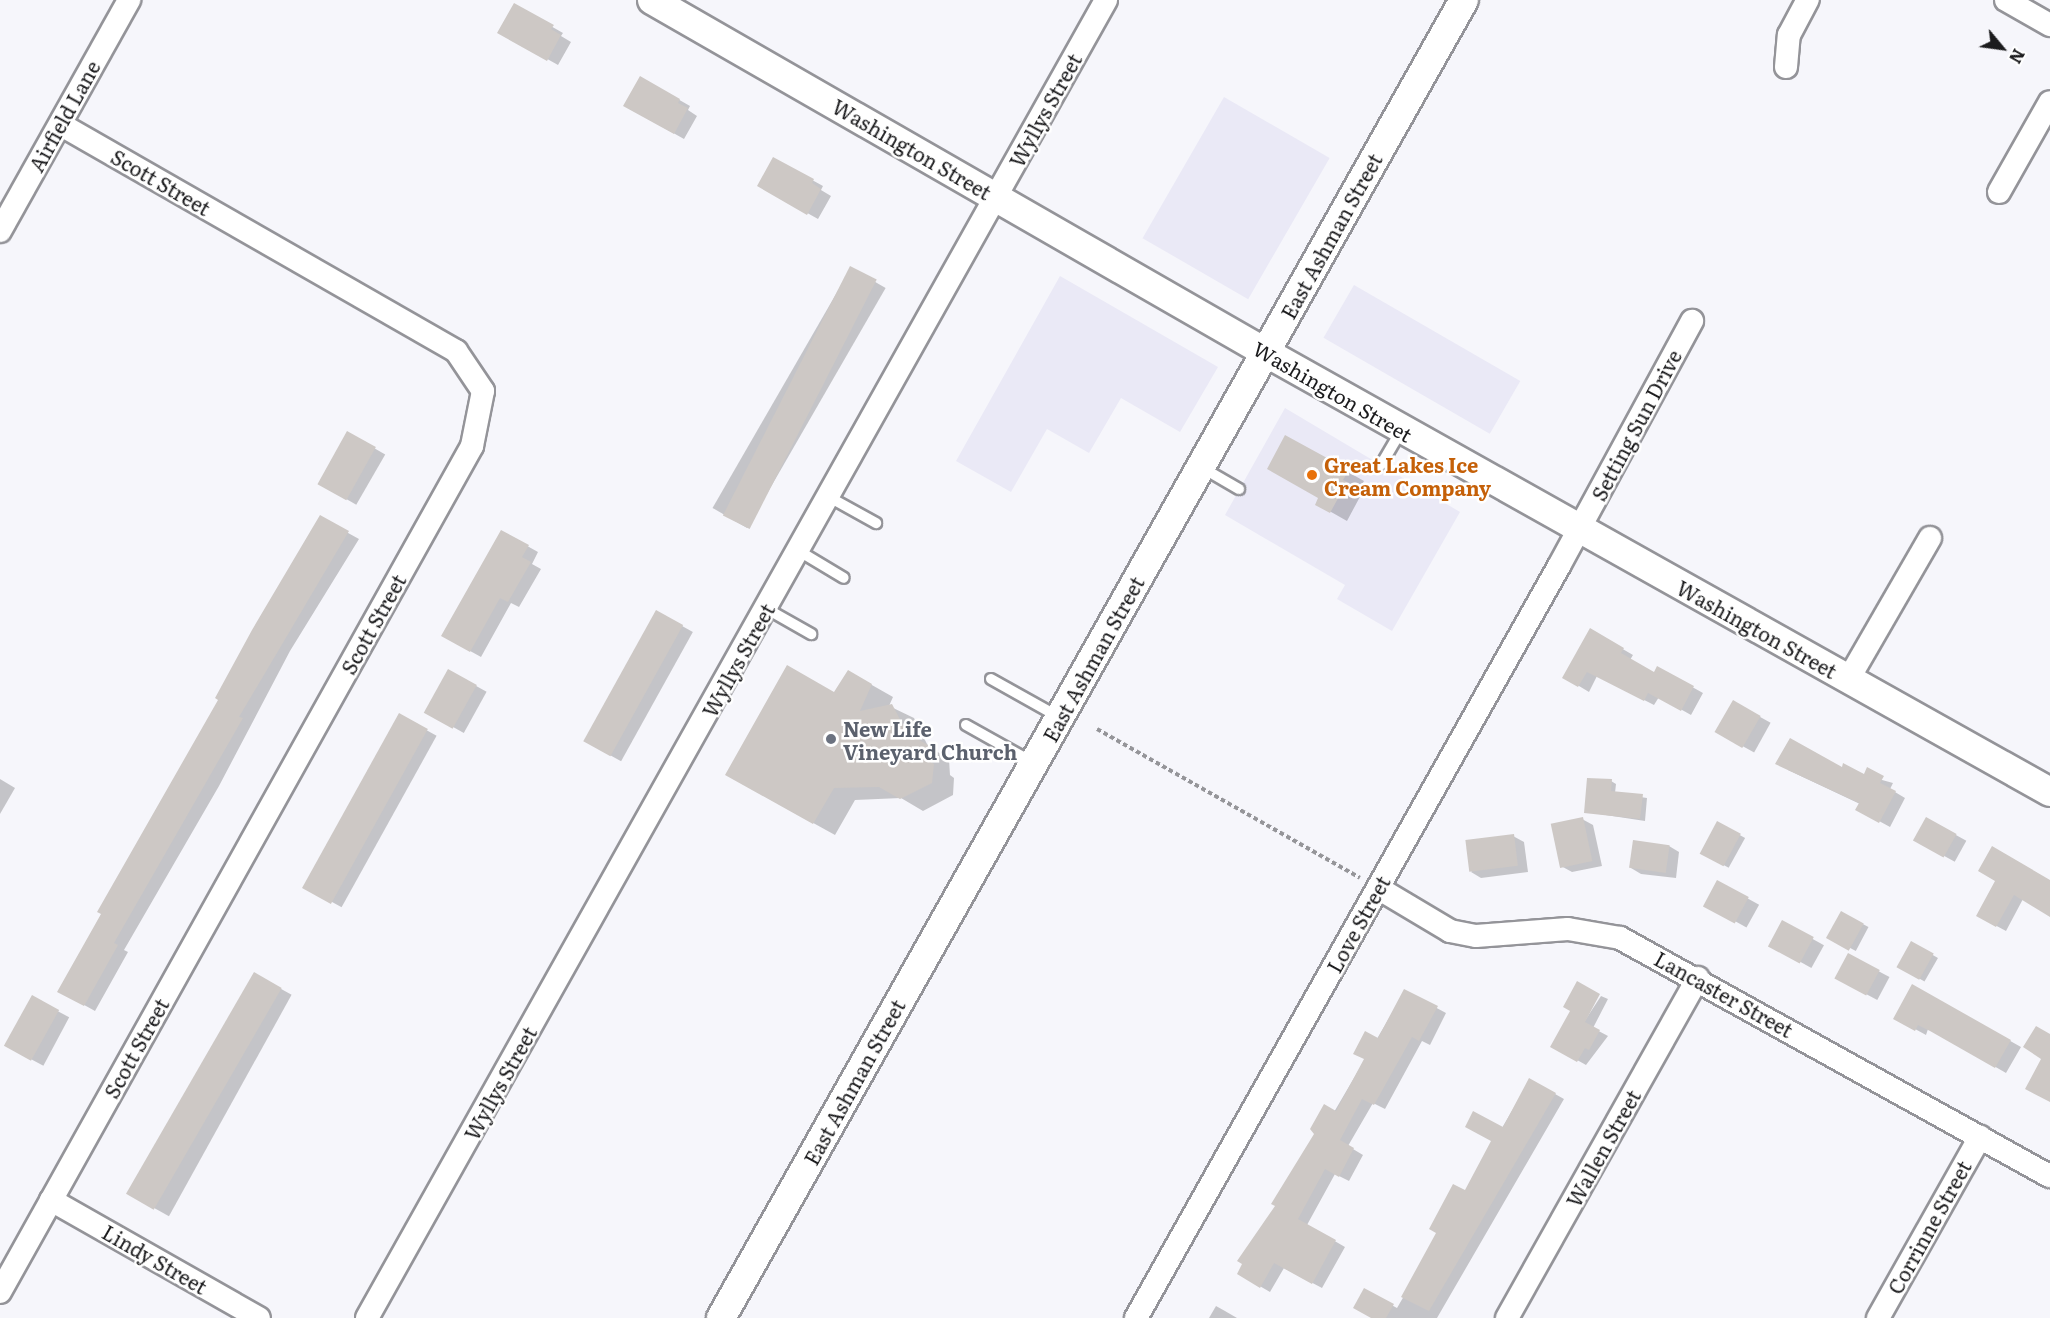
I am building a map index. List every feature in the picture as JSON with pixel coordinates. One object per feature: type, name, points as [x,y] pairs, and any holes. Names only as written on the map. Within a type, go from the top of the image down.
[{"type":"street","name":"Airfield Lane","points":[[0,231],[129,0]]},
{"type":"street","name":"Washington Street","points":[[652,0],[1579,530],[2050,792]]},
{"type":"street","name":"Wyllys Street","points":[[367,1318],[767,609],[1106,0]]},
{"type":"street","name":"East Ashman Street","points":[[721,1318],[1464,0]]},
{"type":"street","points":[[1786,67],[1789,35],[1808,0]]},
{"type":"street","points":[[2006,0],[2050,25]]},
{"type":"street","points":[[1999,192],[2050,102]]},
{"type":"street","name":"Scott Street","points":[[0,1292],[472,446],[483,391],[456,351],[60,124]]},
{"type":"street","name":"Setting Sun Drive","points":[[1579,530],[1692,321]]},
{"type":"street","name":"Love Street","points":[[1136,1318],[1579,530]]},
{"type":"street","points":[[1848,680],[1930,538]]},
{"type":"street","name":"Lancaster Street","points":[[1378,888],[1450,931],[1498,938],[1568,929],[1594,931],[1620,938],[1698,978],[2050,1176]]},
{"type":"street","name":"Wallen Street","points":[[1507,1318],[1698,978]]},
{"type":"street","name":"Corrinne Street","points":[[1878,1318],[1980,1137]]},
{"type":"street","name":"Lindy Street","points":[[51,1200],[259,1318]]},
{"type":"lane","points":[[1381,465],[1402,429]]},
{"type":"lane","points":[[1201,467],[1239,489]]},
{"type":"lane","points":[[829,497],[876,523]]},
{"type":"lane","points":[[799,551],[844,578]]},
{"type":"lane","points":[[767,609],[811,634]]},
{"type":"lane","points":[[991,679],[1060,717]]},
{"type":"lane","points":[[966,725],[1034,763]]},
{"type":"path","points":[[1097,729],[1378,888]]},
{"type":"shaded area","points":[[1224,97],[1330,158],[1248,299],[1142,238]]},
{"type":"shaded area","points":[[1060,276],[1218,367],[1180,432],[1121,398],[1089,453],[1047,429],[1011,492],[956,461]]},
{"type":"shaded area","points":[[1354,285],[1520,381],[1490,434],[1324,338]]},
{"type":"shaded area","points":[[1285,408],[1460,512],[1392,631],[1337,599],[1345,585],[1225,515]]},
{"type":"building","points":[[514,3],[554,25],[551,29],[561,35],[547,61],[497,33]]},
{"type":"building","points":[[640,76],[680,99],[678,103],[688,108],[674,134],[623,106]]},
{"type":"building","points":[[773,157],[814,179],[812,183],[821,189],[807,215],[757,186]]},
{"type":"building","points":[[850,266],[877,280],[750,529],[723,515]]},
{"type":"building","points":[[347,431],[376,447],[346,500],[317,484]]},
{"type":"building","name":"Great Lakes Ice Cream Company","points":[[1285,435],[1349,470],[1343,480],[1347,482],[1330,513],[1315,505],[1318,498],[1267,469]]},
{"type":"building","points":[[320,515],[349,531],[239,717],[243,718],[114,943],[118,945],[84,1006],[57,992],[101,914],[97,912],[218,700],[215,698],[252,630]]},
{"type":"building","points":[[501,530],[529,545],[522,557],[531,562],[508,602],[500,598],[470,652],[441,636]]},
{"type":"building","points":[[656,610],[683,625],[610,756],[583,741]]},
{"type":"building","points":[[1590,628],[1624,648],[1621,653],[1654,672],[1657,666],[1694,686],[1681,711],[1648,693],[1644,701],[1587,672],[1578,687],[1562,678]]},
{"type":"building","name":"New Life Vineyard Church","points":[[787,665],[834,692],[848,670],[872,684],[860,711],[892,704],[907,733],[928,745],[929,761],[934,764],[932,783],[900,799],[879,787],[834,788],[813,824],[725,775]]},
{"type":"building","points":[[448,669],[477,685],[453,729],[424,713]]},
{"type":"building","points":[[1733,700],[1761,716],[1742,748],[1714,732]]},
{"type":"building","points":[[399,713],[428,729],[331,904],[302,888]]},
{"type":"building","points":[[1790,738],[1842,767],[1843,763],[1864,774],[1867,767],[1884,776],[1880,783],[1896,791],[1879,823],[1855,810],[1859,803],[1775,764]]},
{"type":"building","points":[[1587,778],[1612,779],[1611,791],[1643,794],[1640,819],[1584,813]]},
{"type":"building","points":[[1583,817],[1592,861],[1560,868],[1551,824]]},
{"type":"building","points":[[1926,817],[1957,834],[1944,858],[1913,841]]},
{"type":"building","points":[[1717,821],[1741,834],[1723,866],[1700,854]]},
{"type":"building","points":[[1514,834],[1518,866],[1469,872],[1465,840]]},
{"type":"building","points":[[1633,840],[1670,845],[1666,873],[1629,868]]},
{"type":"building","points":[[1992,846],[2050,880],[2050,917],[2014,895],[1996,927],[1976,916],[1995,881],[1978,871]]},
{"type":"building","points":[[1717,880],[1749,897],[1735,923],[1703,906]]},
{"type":"building","points":[[1841,911],[1864,924],[1849,951],[1826,938]]},
{"type":"building","points":[[1782,920],[1814,937],[1800,963],[1768,946]]},
{"type":"building","points":[[1911,941],[1934,954],[1919,980],[1896,967]]},
{"type":"building","points":[[1848,953],[1880,970],[1866,996],[1834,979]]},
{"type":"building","points":[[254,972],[282,988],[154,1210],[126,1194]]},
{"type":"building","points":[[1577,981],[1600,994],[1585,1022],[1600,1030],[1589,1050],[1585,1048],[1577,1062],[1550,1047],[1570,1011],[1563,1007]]},
{"type":"building","points":[[1912,984],[2011,1040],[1995,1068],[1918,1025],[1915,1031],[1893,1019]]},
{"type":"building","points":[[1404,989],[1438,1006],[1419,1041],[1412,1037],[1374,1105],[1362,1099],[1340,1140],[1354,1148],[1339,1177],[1325,1169],[1298,1219],[1336,1240],[1312,1284],[1274,1263],[1260,1288],[1237,1274],[1242,1264],[1237,1261],[1275,1206],[1271,1204],[1314,1134],[1310,1129],[1324,1104],[1336,1111],[1364,1059],[1353,1054],[1365,1031],[1378,1038]]},
{"type":"building","points":[[32,995],[59,1010],[31,1061],[4,1046]]},
{"type":"building","points":[[2036,1026],[2050,1034],[2050,1102],[2025,1089],[2041,1059],[2023,1047]]},
{"type":"building","points":[[1529,1078],[1556,1093],[1429,1311],[1401,1297],[1436,1233],[1429,1229],[1453,1184],[1465,1190],[1491,1141],[1465,1127],[1473,1111],[1503,1127]]},
{"type":"building","points":[[1364,1288],[1394,1304],[1386,1318],[1371,1318],[1353,1308]]},
{"type":"place","name":"Great Lakes Ice Cream Company","points":[[1312,475]]},
{"type":"place","name":"New Life Vineyard Church","points":[[831,739]]}]
